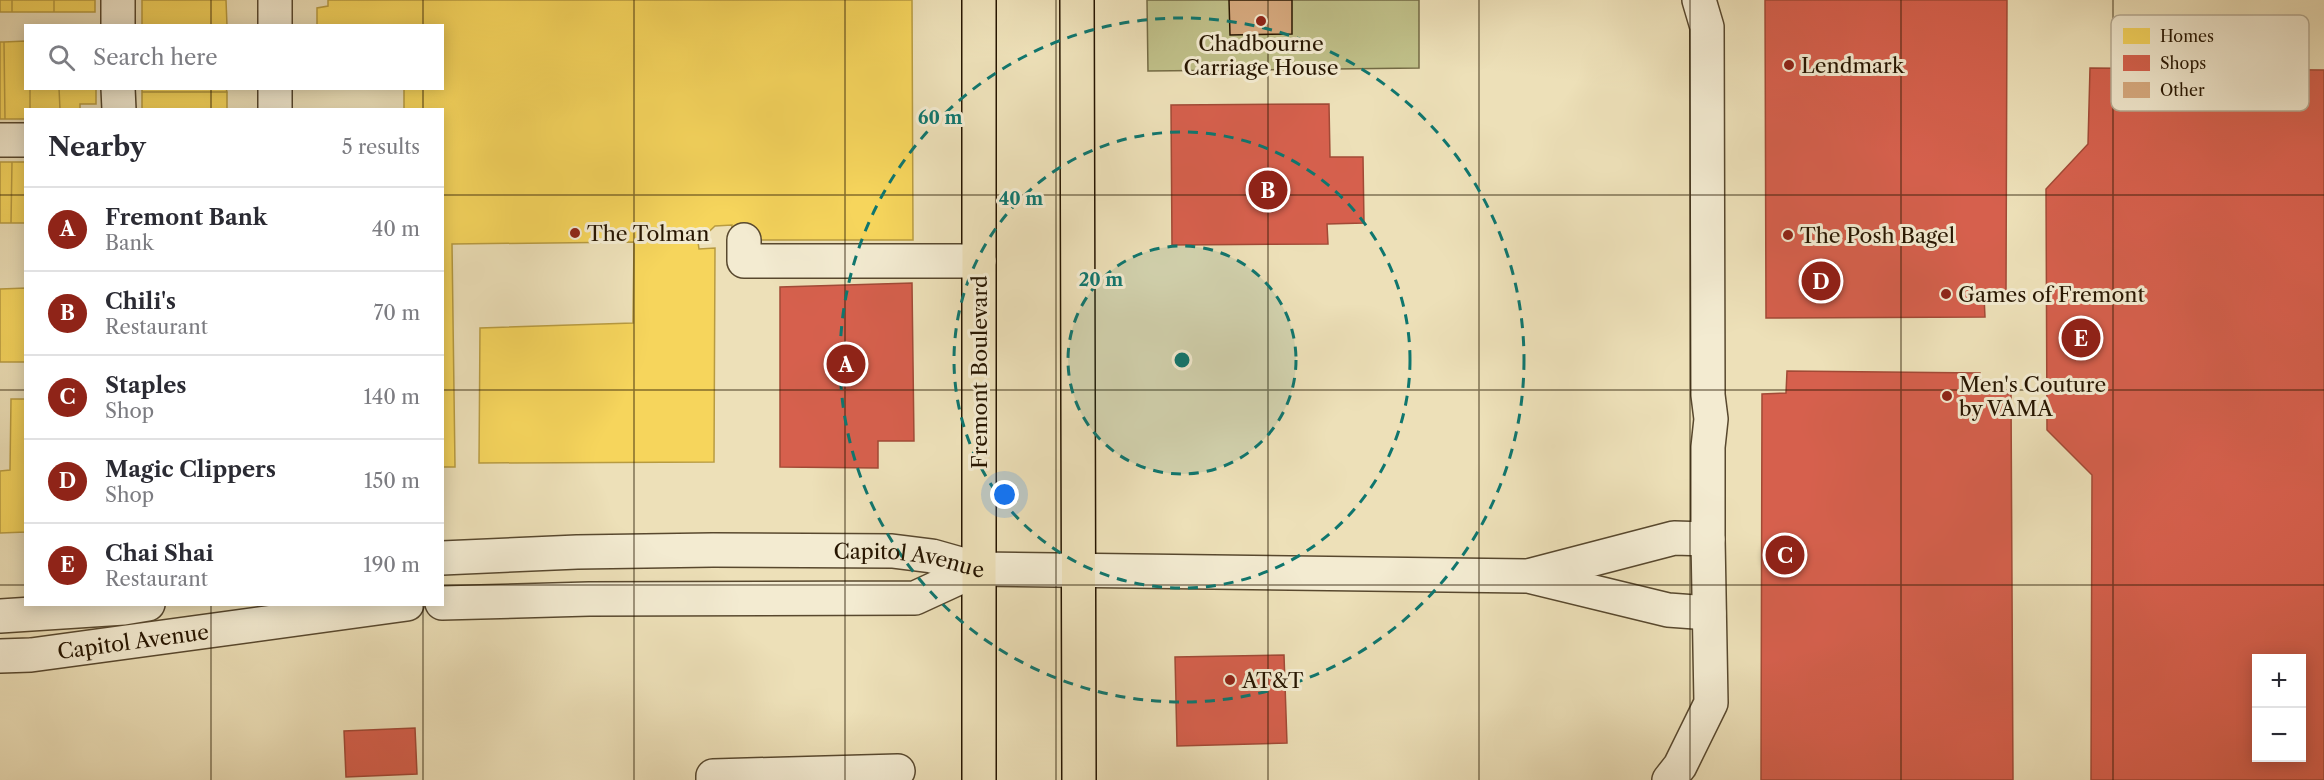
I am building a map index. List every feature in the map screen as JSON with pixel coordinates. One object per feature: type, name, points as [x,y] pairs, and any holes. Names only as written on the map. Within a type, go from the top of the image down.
[{"type":"main road","name":"Fremont Boulevard","points":[[979,0],[979,780]]},
{"type":"main road","points":[[1077,0],[1079,780]]},
{"type":"street","points":[[118,0],[118,24]]},
{"type":"street","points":[[275,0],[275,24]]},
{"type":"street","points":[[1670,780],[1680,766],[1711,703],[1708,539],[1708,447],[1711,419],[1708,395],[1707,27],[1699,0]]},
{"type":"street","points":[[118,90],[118,108]]},
{"type":"street","points":[[275,90],[275,108]]},
{"type":"street","points":[[0,140],[24,140]]},
{"type":"street","points":[[744,240],[744,261],[979,261]]},
{"type":"street","points":[[1528,576],[1674,538],[1708,539]]},
{"type":"street","name":"Capitol Avenue","points":[[444,558],[577,552],[702,550],[892,551],[932,556],[978,569]]},
{"type":"street","points":[[978,569],[1528,576],[1668,610],[1709,613]]},
{"type":"street","name":"Capitol Avenue","points":[[444,603],[601,599],[915,598],[978,569]]},
{"type":"street","name":"Capitol Avenue","points":[[0,616],[136,606]]},
{"type":"street","name":"Capitol Avenue","points":[[0,656],[31,655],[274,613],[377,606]]},
{"type":"street","points":[[713,780],[713,776],[898,771]]},
{"type":"green space","points":[[1147,0],[1419,0],[1419,68],[1148,71]]},
{"type":"building: Homes","points":[[0,0],[12,0],[12,12],[0,12]]},
{"type":"building: Homes","points":[[12,0],[54,0],[54,12],[12,12]]},
{"type":"building: Homes","points":[[54,0],[95,0],[95,12],[54,12]]},
{"type":"building: Homes","points":[[142,0],[226,0],[227,24],[142,24]]},
{"type":"building: Homes","name":"The Tolman","points":[[328,0],[912,0],[913,240],[731,240],[732,225],[715,226],[698,242],[699,249],[715,248],[714,462],[479,463],[480,328],[633,323],[634,242],[452,244],[455,467],[444,467],[444,108],[404,108],[404,90],[444,90],[444,24],[317,24],[317,8],[328,6]]},
{"type":"building: Homes","points":[[24,41],[24,90],[30,90],[30,108],[24,108],[24,119],[5,119],[4,42]]},
{"type":"building: Homes","points":[[0,42],[4,42],[5,119],[0,119]]},
{"type":"building: Homes","points":[[30,90],[59,90],[60,108],[30,108]]},
{"type":"building: Homes","points":[[59,90],[96,90],[96,104],[80,104],[80,108],[60,108]]},
{"type":"building: Homes","points":[[142,90],[226,90],[227,92],[142,92]]},
{"type":"building: Homes","points":[[142,92],[227,92],[227,108],[142,108]]},
{"type":"building: Homes","points":[[0,162],[12,162],[11,223],[0,223]]},
{"type":"building: Homes","points":[[12,162],[24,162],[24,223],[11,223]]},
{"type":"building: Homes","points":[[24,288],[24,362],[0,362],[0,289]]},
{"type":"building: Homes","points":[[11,399],[24,399],[24,532],[0,533],[0,471],[10,470]]},
{"type":"building: Shops","points":[[1765,0],[2007,0],[2006,296],[1984,296],[1985,317],[1766,318]]},
{"type":"building: Shops","points":[[2090,68],[2111,68],[2111,111],[2309,111],[2309,70],[2324,70],[2324,780],[2091,780],[2092,475],[2047,430],[2046,189],[2088,144]]},
{"type":"building: Shops","points":[[1329,104],[1330,157],[1363,157],[1364,223],[1327,224],[1328,244],[1172,245],[1171,105]]},
{"type":"building: Shops","points":[[912,283],[914,441],[878,441],[878,468],[780,467],[780,287]]},
{"type":"building: Shops","points":[[1787,371],[1980,373],[1979,393],[2011,394],[2013,780],[1761,780],[1762,394],[1786,393]]},
{"type":"building: Shops","name":"AT&T","points":[[1284,655],[1287,743],[1177,746],[1175,657]]},
{"type":"building: Shops","points":[[415,728],[417,774],[346,777],[344,731]]},
{"type":"building: Other","name":"Chadbourne Carriage House","points":[[1229,0],[1292,0],[1292,34],[1230,35]]},
{"type":"place","name":"Chadbourne Carriage House","points":[[1261,21]]},
{"type":"place","name":"Lendmark","points":[[1789,65]]},
{"type":"place","name":"Chili's","points":[[1268,190]]},
{"type":"place","name":"The Tolman","points":[[575,233]]},
{"type":"place","name":"The Posh Bagel","points":[[1788,235]]},
{"type":"place","name":"Magic Clippers","points":[[1821,281]]},
{"type":"place","name":"Games of Fremont","points":[[1946,294]]},
{"type":"place","name":"Chai Shai","points":[[2081,338]]},
{"type":"place","name":"Fremont Bank","points":[[846,364]]},
{"type":"place","name":"Men's Couture by VAMA","points":[[1947,396]]},
{"type":"place","name":"Staples","points":[[1785,555]]},
{"type":"place","name":"AT&T","points":[[1230,680]]}]
